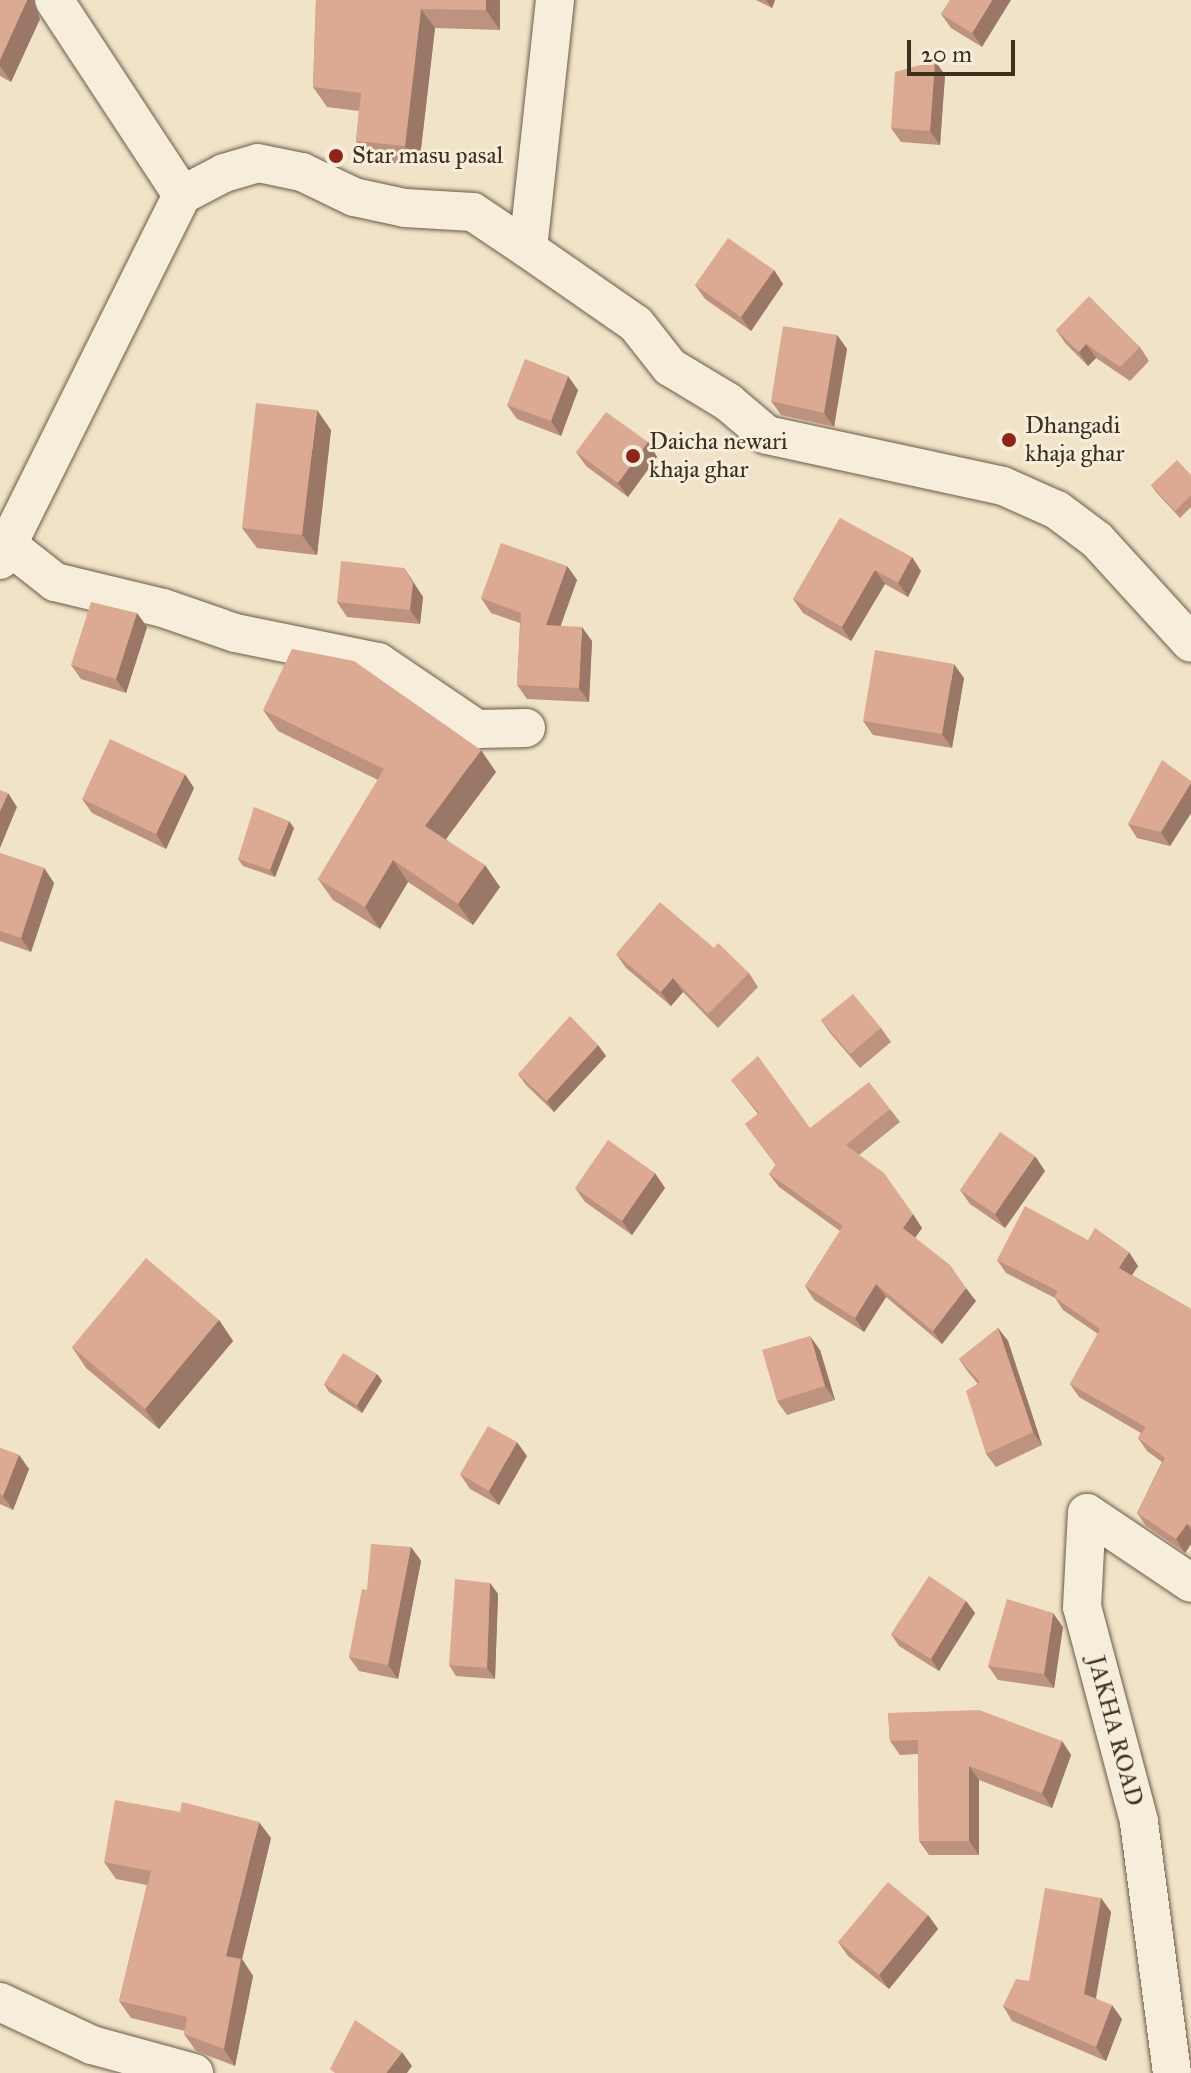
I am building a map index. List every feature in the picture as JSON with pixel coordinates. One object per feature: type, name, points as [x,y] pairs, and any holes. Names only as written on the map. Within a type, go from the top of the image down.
[{"type":"street","points":[[54,0],[182,195]]},
{"type":"street","points":[[528,249],[555,0]]},
{"type":"street","points":[[526,728],[477,729],[378,662],[235,633],[163,608],[55,582],[4,552],[182,195],[224,173],[258,163],[302,172],[354,197],[405,208],[473,212],[636,324],[670,367],[728,402],[767,435],[1003,486],[1057,510],[1097,540],[1191,643]]},
{"type":"street","name":"JAKHA ROAD","points":[[1172,2073],[1139,1821],[1082,1607],[1087,1513],[1191,1583]]},
{"type":"street","points":[[0,2002],[92,2045],[194,2073]]},
{"type":"building","points":[[0,0],[27,0],[0,60]]},
{"type":"building","points":[[316,0],[486,0],[486,10],[421,9],[405,146],[356,141],[361,93],[313,87]]},
{"type":"building","points":[[950,0],[992,0],[972,33],[941,14]]},
{"type":"building","points":[[935,61],[930,131],[891,128],[895,72]]},
{"type":"building","points":[[728,238],[774,270],[741,317],[695,285]]},
{"type":"building","points":[[1089,296],[1140,347],[1120,367],[1086,344],[1079,352],[1056,330]]},
{"type":"building","points":[[783,326],[837,335],[824,413],[771,401]]},
{"type":"building","points":[[525,359],[568,376],[551,421],[507,405]]},
{"type":"building","points":[[256,403],[317,410],[302,535],[242,528]]},
{"type":"building","points":[[606,412],[648,442],[618,483],[576,452]]},
{"type":"building","points":[[1177,460],[1191,475],[1191,495],[1175,511],[1151,485]]},
{"type":"building","points":[[840,518],[912,557],[898,583],[875,570],[842,627],[793,599]]},
{"type":"building","points":[[501,543],[567,566],[546,625],[582,627],[579,688],[517,685],[521,613],[481,598]]},
{"type":"building","points":[[341,561],[404,568],[413,583],[410,610],[337,602]]},
{"type":"building","points":[[91,602],[137,613],[116,679],[71,665]]},
{"type":"building","points":[[292,649],[354,661],[481,750],[425,826],[485,865],[458,904],[393,860],[365,907],[318,879],[384,769],[263,710]]},
{"type":"building","points":[[875,650],[954,664],[942,734],[863,721]]},
{"type":"building","points":[[110,739],[185,774],[156,834],[82,799]]},
{"type":"building","points":[[1162,760],[1191,783],[1161,832],[1128,824]]},
{"type":"building","points":[[0,790],[8,793],[0,811]]},
{"type":"building","points":[[254,807],[289,821],[270,870],[238,859]]},
{"type":"building","points":[[0,853],[44,868],[21,938],[0,931]]},
{"type":"building","points":[[660,902],[714,948],[718,943],[749,973],[708,1014],[673,978],[661,992],[616,954]]},
{"type":"building","points":[[853,994],[881,1028],[850,1054],[821,1020]]},
{"type":"building","points":[[570,1016],[598,1045],[547,1101],[518,1074]]},
{"type":"building","points":[[758,1056],[810,1128],[869,1082],[890,1109],[846,1145],[884,1173],[913,1214],[903,1228],[950,1265],[966,1288],[933,1331],[876,1284],[855,1318],[805,1286],[843,1226],[769,1174],[776,1164],[745,1124],[759,1113],[731,1080]]},
{"type":"building","points":[[1000,1132],[1035,1156],[995,1214],[960,1190]]},
{"type":"building","points":[[608,1140],[655,1173],[622,1221],[575,1188]]},
{"type":"building","points":[[1025,1206],[1088,1240],[1095,1228],[1129,1252],[1119,1268],[1191,1309],[1191,1526],[1187,1524],[1176,1539],[1137,1513],[1165,1458],[1138,1438],[1146,1427],[1070,1384],[1100,1329],[1054,1297],[1058,1291],[997,1260]]},
{"type":"building","points":[[146,1258],[219,1320],[145,1409],[72,1347]]},
{"type":"building","points":[[998,1328],[1033,1432],[986,1454],[966,1391],[980,1382],[959,1359]]},
{"type":"building","points":[[810,1336],[825,1386],[777,1401],[762,1350]]},
{"type":"building","points":[[343,1353],[377,1374],[357,1405],[324,1384]]},
{"type":"building","points":[[488,1426],[517,1442],[489,1491],[460,1474]]},
{"type":"building","points":[[0,1448],[19,1455],[3,1496],[0,1494]]},
{"type":"building","points":[[371,1544],[411,1547],[388,1665],[349,1657],[362,1589],[367,1590]]},
{"type":"building","points":[[929,1576],[966,1601],[931,1659],[891,1634]]},
{"type":"building","points":[[455,1579],[490,1583],[487,1668],[449,1665]]},
{"type":"building","points":[[1007,1599],[1053,1613],[1044,1674],[988,1666]]},
{"type":"building","points":[[979,1710],[1062,1741],[1042,1793],[969,1766],[969,1841],[919,1841],[918,1740],[890,1741],[888,1713]]},
{"type":"building","points":[[115,1800],[180,1812],[182,1802],[259,1822],[226,1956],[241,1959],[224,2049],[184,2034],[187,2017],[119,2001],[151,1871],[104,1862]]},
{"type":"building","points":[[888,1882],[928,1915],[879,1975],[838,1942]]},
{"type":"building","points":[[1045,1888],[1101,1898],[1084,1994],[1112,2005],[1096,2047],[1003,2006],[1016,1979],[1029,1981]]},
{"type":"building","points":[[355,2020],[402,2052],[386,2073],[335,2073],[330,2069]]},
{"type":"place","name":"Star masu pasal","points":[[336,156]]},
{"type":"place","name":"Dhangadi khaja ghar","points":[[1009,440]]},
{"type":"place","name":"Daicha newari khaja ghar","points":[[633,456]]}]
